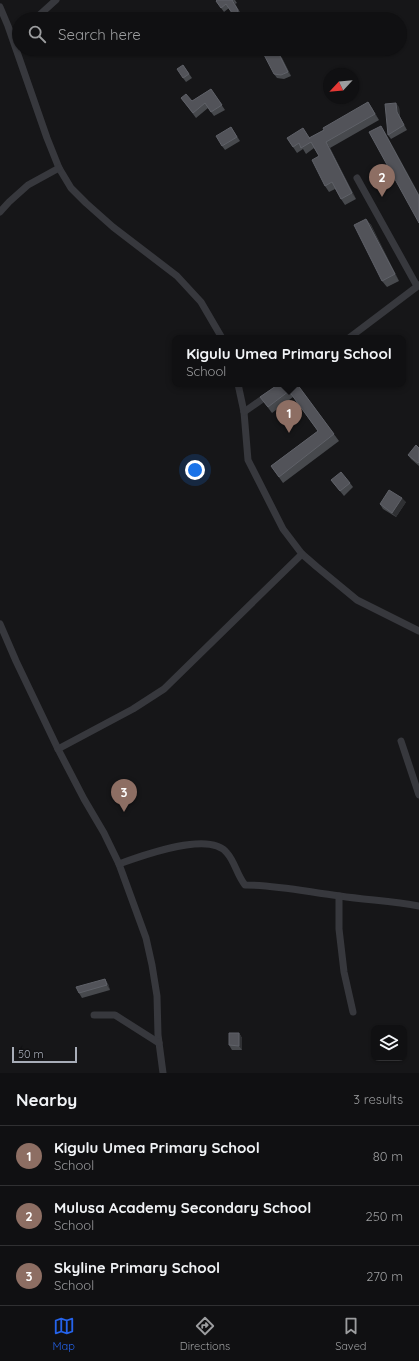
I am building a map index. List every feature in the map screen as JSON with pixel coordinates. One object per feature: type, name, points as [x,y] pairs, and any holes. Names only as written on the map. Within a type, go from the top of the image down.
[{"type":"street","points":[[43,12],[56,0]]},
{"type":"street","points":[[0,7],[12,37]]},
{"type":"street","points":[[19,56],[59,168],[72,188],[86,203],[113,227],[177,276],[201,302],[220,335]]},
{"type":"street","points":[[0,212],[28,185],[59,168]]},
{"type":"street","points":[[352,335],[418,285],[357,178]]},
{"type":"street","points":[[239,387],[244,412],[248,460],[283,529],[302,554],[358,600],[419,631]]},
{"type":"street","points":[[244,412],[280,387]]},
{"type":"street","points":[[58,749],[133,709],[164,689],[302,554]]},
{"type":"street","points":[[0,624],[58,749],[84,799],[104,833],[119,864],[146,938],[157,996],[159,1042],[163,1073]]},
{"type":"street","points":[[401,741],[419,795]]},
{"type":"street","points":[[119,864],[146,854],[183,844],[212,845],[221,847],[227,852],[240,879],[245,885],[286,887],[339,896],[398,902],[419,906]]},
{"type":"street","points":[[339,896],[339,929],[344,972],[353,1012]]},
{"type":"street","points":[[94,1015],[115,1015],[159,1042]]},
{"type":"building","points":[[232,0],[238,12],[231,12],[226,4],[221,8],[216,1]]},
{"type":"building","points":[[265,56],[280,56],[288,72],[281,75],[274,74]]},
{"type":"building","points":[[183,65],[189,74],[183,78],[177,69]]},
{"type":"building","points":[[211,89],[222,105],[211,112],[205,103],[193,113],[181,98],[186,94],[192,101]]},
{"type":"building","points":[[368,102],[375,114],[326,142],[352,193],[341,199],[332,182],[325,186],[312,160],[319,156],[311,142],[301,148],[299,143],[293,147],[287,138],[303,128],[309,138],[324,130],[323,128]]},
{"type":"building","points":[[396,103],[397,112],[404,125],[388,135],[385,104]]},
{"type":"building","points":[[381,126],[419,196],[419,223],[369,132]]},
{"type":"building","points":[[231,127],[237,137],[222,146],[216,136]]},
{"type":"building","points":[[366,219],[395,274],[382,281],[354,225]]},
{"type":"building","points":[[275,387],[299,387],[334,434],[279,477],[271,466],[318,431],[289,391],[268,407],[260,397]]},
{"type":"building","points":[[416,445],[419,448],[418,463],[408,455]]},
{"type":"building","points":[[341,472],[350,483],[340,491],[331,480]]},
{"type":"building","points":[[389,490],[402,498],[392,513],[380,504]]},
{"type":"building","points":[[105,979],[107,985],[79,993],[76,987]]},
{"type":"building","points":[[229,1033],[239,1033],[239,1046],[229,1045]]},
{"type":"place","name":"Mulusa Academy Secondary School","points":[[382,197]]},
{"type":"place","name":"Kigulu Umea Primary School","points":[[289,433]]},
{"type":"place","name":"Skyline Primary School","points":[[124,812]]}]
